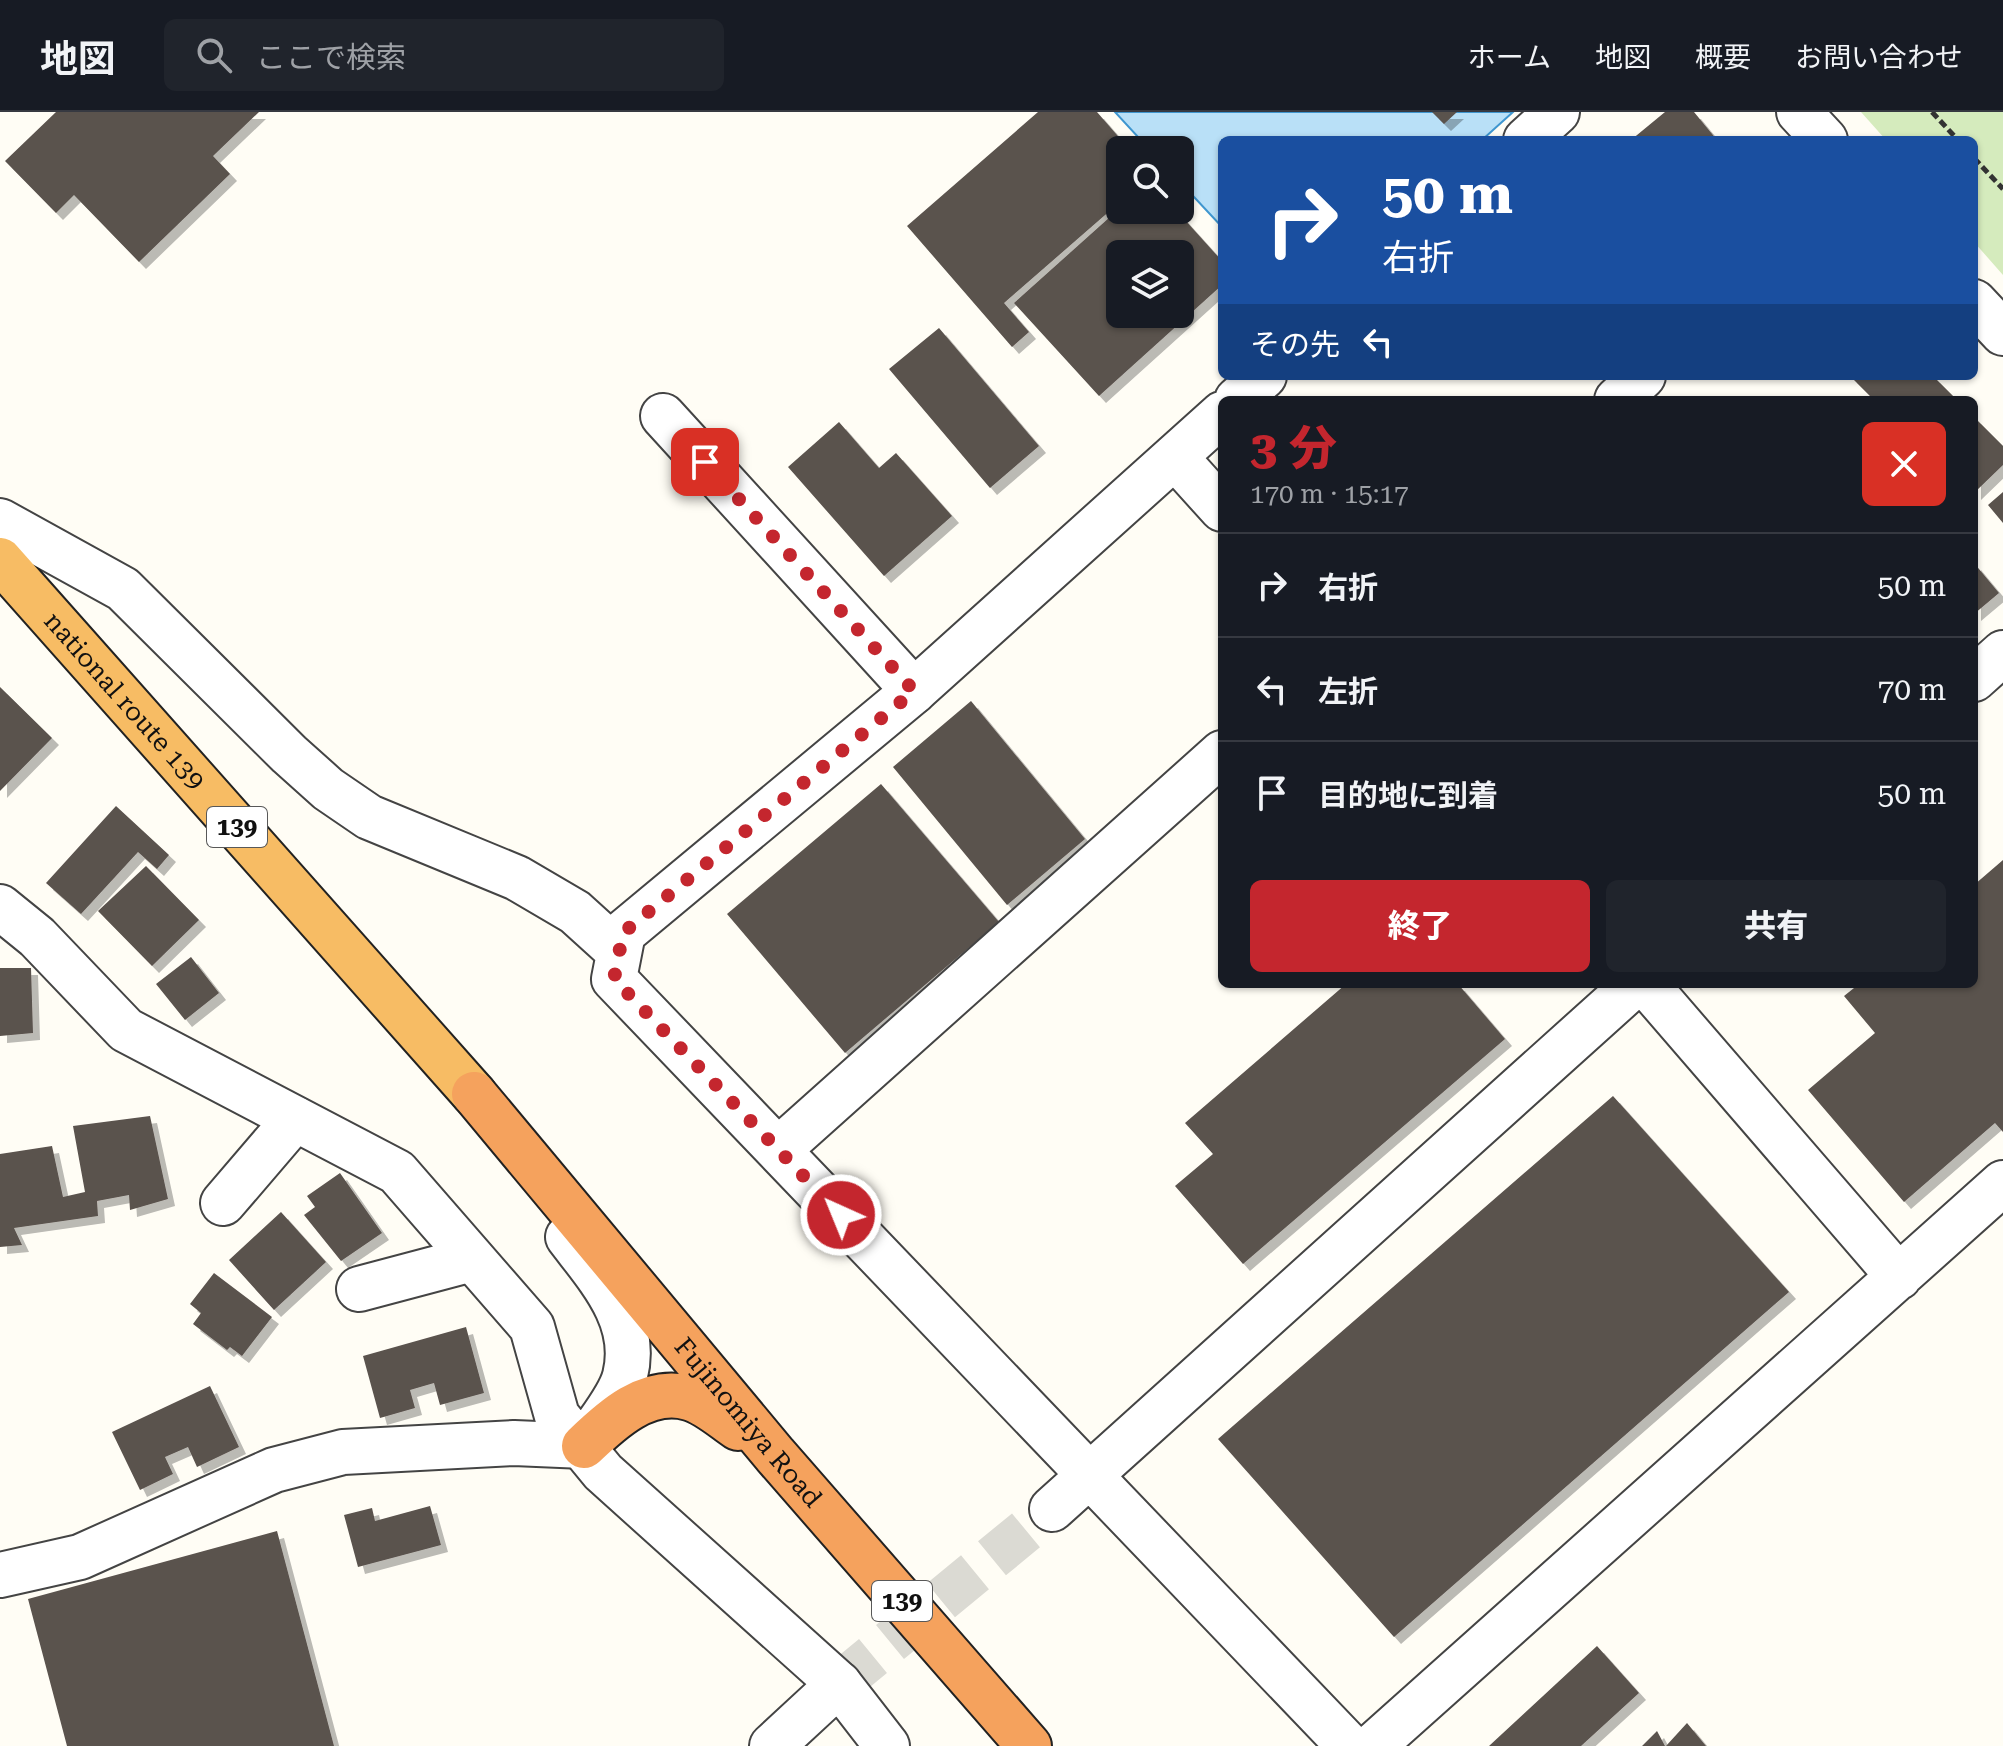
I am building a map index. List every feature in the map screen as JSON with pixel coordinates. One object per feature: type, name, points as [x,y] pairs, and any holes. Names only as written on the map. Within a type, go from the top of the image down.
[{"type":"highway","name":"national route 139","points":[[0,560],[474,1094]]},
{"type":"highway","name":"Fujinomiya Road","points":[[474,1094],[775,1455],[1029,1746]]},
{"type":"highway","points":[[584,1446],[616,1415],[636,1405],[662,1397],[688,1398],[713,1410],[775,1455]]},
{"type":"street","points":[[1530,136],[1557,112]]},
{"type":"street","points":[[1799,112],[1821,136]]},
{"type":"street","points":[[1978,306],[2003,333]]},
{"type":"street","points":[[1242,396],[1260,380]]},
{"type":"street","points":[[1621,396],[1639,380]]},
{"type":"street","points":[[663,416],[914,691]]},
{"type":"street","points":[[1218,418],[914,691],[623,933],[614,979],[1349,1746]]},
{"type":"street","points":[[1175,457],[1218,505]]},
{"type":"street","points":[[0,521],[123,589],[289,754],[359,810],[399,832],[517,878],[575,912],[618,951]]},
{"type":"street","points":[[1978,675],[2003,653]]},
{"type":"street","points":[[778,1150],[1218,757]]},
{"type":"street","points":[[0,907],[37,937],[126,1030],[397,1172],[532,1327],[557,1416],[603,1472],[839,1684],[887,1746]]},
{"type":"street","points":[[1052,1509],[1631,988]]},
{"type":"street","points":[[1649,988],[1899,1277]]},
{"type":"street","points":[[474,1094],[502,1150],[616,1299],[628,1340],[625,1377],[584,1446]]},
{"type":"street","points":[[223,1203],[295,1119]]},
{"type":"street","points":[[1373,1746],[2003,1183]]},
{"type":"street","points":[[359,1289],[472,1259]]},
{"type":"street","points":[[0,1575],[80,1557],[274,1470],[343,1452],[514,1443],[584,1446]]},
{"type":"street","points":[[772,1746],[839,1684]]},
{"type":"path","points":[[1932,112],[1954,136]]},
{"type":"path","points":[[1978,162],[2003,189]]},
{"type":"green space","points":[[1861,112],[2003,112],[2003,275],[1978,247],[1978,136],[1882,136]]},
{"type":"water","points":[[1115,112],[1513,112],[1486,136],[1218,136],[1218,223],[1194,197],[1194,136],[1137,136]]},
{"type":"building","points":[[56,112],[259,112],[213,156],[230,174],[139,262],[74,195],[56,213],[5,161]]},
{"type":"building","points":[[1038,112],[1097,112],[1118,136],[1106,136],[1106,214],[1004,303],[1029,332],[1012,347],[907,226]]},
{"type":"building","points":[[1432,112],[1457,112],[1444,124]]},
{"type":"building","points":[[1665,112],[1694,112],[1714,136],[1636,136]]},
{"type":"building","points":[[1106,221],[1106,224],[1189,224],[1218,257],[1218,289],[1194,310],[1194,240],[1106,240],[1106,328],[1174,328],[1099,396],[1014,303]]},
{"type":"building","points":[[939,328],[1039,446],[990,488],[889,369]]},
{"type":"building","points":[[1854,380],[1937,380],[1953,396],[1870,396]]},
{"type":"building","points":[[1978,421],[2003,446],[2003,465],[1978,489]]},
{"type":"building","points":[[839,422],[879,468],[896,453],[952,516],[884,576],[788,467]]},
{"type":"building","points":[[2003,492],[2003,523],[1988,505]]},
{"type":"building","points":[[1978,568],[1999,593],[1978,611]]},
{"type":"building","points":[[0,687],[52,738],[0,791]]},
{"type":"building","points":[[971,701],[1085,839],[1007,905],[893,767]]},
{"type":"building","points":[[881,784],[999,922],[845,1053],[727,914]]},
{"type":"building","points":[[116,806],[169,855],[157,869],[138,852],[81,914],[46,883]]},
{"type":"building","points":[[2003,860],[2003,1132],[1995,1123],[1904,1202],[1808,1090],[1875,1033],[1844,996],[1854,988],[1978,988],[1978,882]]},
{"type":"building","points":[[146,866],[199,920],[152,966],[98,911]]},
{"type":"building","points":[[191,957],[219,993],[185,1020],[156,984]]},
{"type":"building","points":[[0,968],[31,968],[33,1033],[0,1036]]},
{"type":"building","points":[[1341,988],[1461,988],[1505,1039],[1243,1264],[1175,1186],[1213,1154],[1185,1123]]},
{"type":"building","points":[[1613,1096],[1789,1292],[1394,1637],[1218,1439]]},
{"type":"building","points":[[150,1116],[168,1199],[130,1210],[129,1195],[97,1201],[98,1216],[14,1228],[22,1245],[0,1247],[0,1154],[52,1146],[63,1197],[85,1192],[73,1126]]},
{"type":"building","points":[[340,1173],[382,1233],[341,1261],[304,1215],[315,1207],[307,1196]]},
{"type":"building","points":[[281,1212],[326,1262],[274,1310],[229,1260]]},
{"type":"building","points":[[214,1273],[272,1317],[242,1356],[230,1347],[227,1350],[193,1324],[201,1313],[190,1304]]},
{"type":"building","points":[[466,1327],[484,1393],[440,1405],[434,1383],[410,1390],[415,1408],[380,1418],[363,1356]]},
{"type":"building","points":[[210,1386],[239,1447],[197,1467],[188,1447],[165,1457],[173,1474],[140,1490],[112,1432]]},
{"type":"building","points":[[430,1506],[441,1545],[358,1567],[344,1515],[372,1508],[375,1521]]},
{"type":"building","points":[[277,1531],[334,1746],[67,1746],[28,1599]]},
{"type":"building","points":[[1597,1646],[1639,1693],[1581,1746],[1489,1746]]},
{"type":"building","points":[[1687,1723],[1706,1746],[1666,1746]]},
{"type":"building","points":[[1657,1731],[1665,1746],[1642,1746]]},
{"type":"tunnel","points":[[839,1684],[1052,1509]]},
{"type":"route","points":[[705,462],[914,691],[623,933],[614,979],[841,1215]]}]
